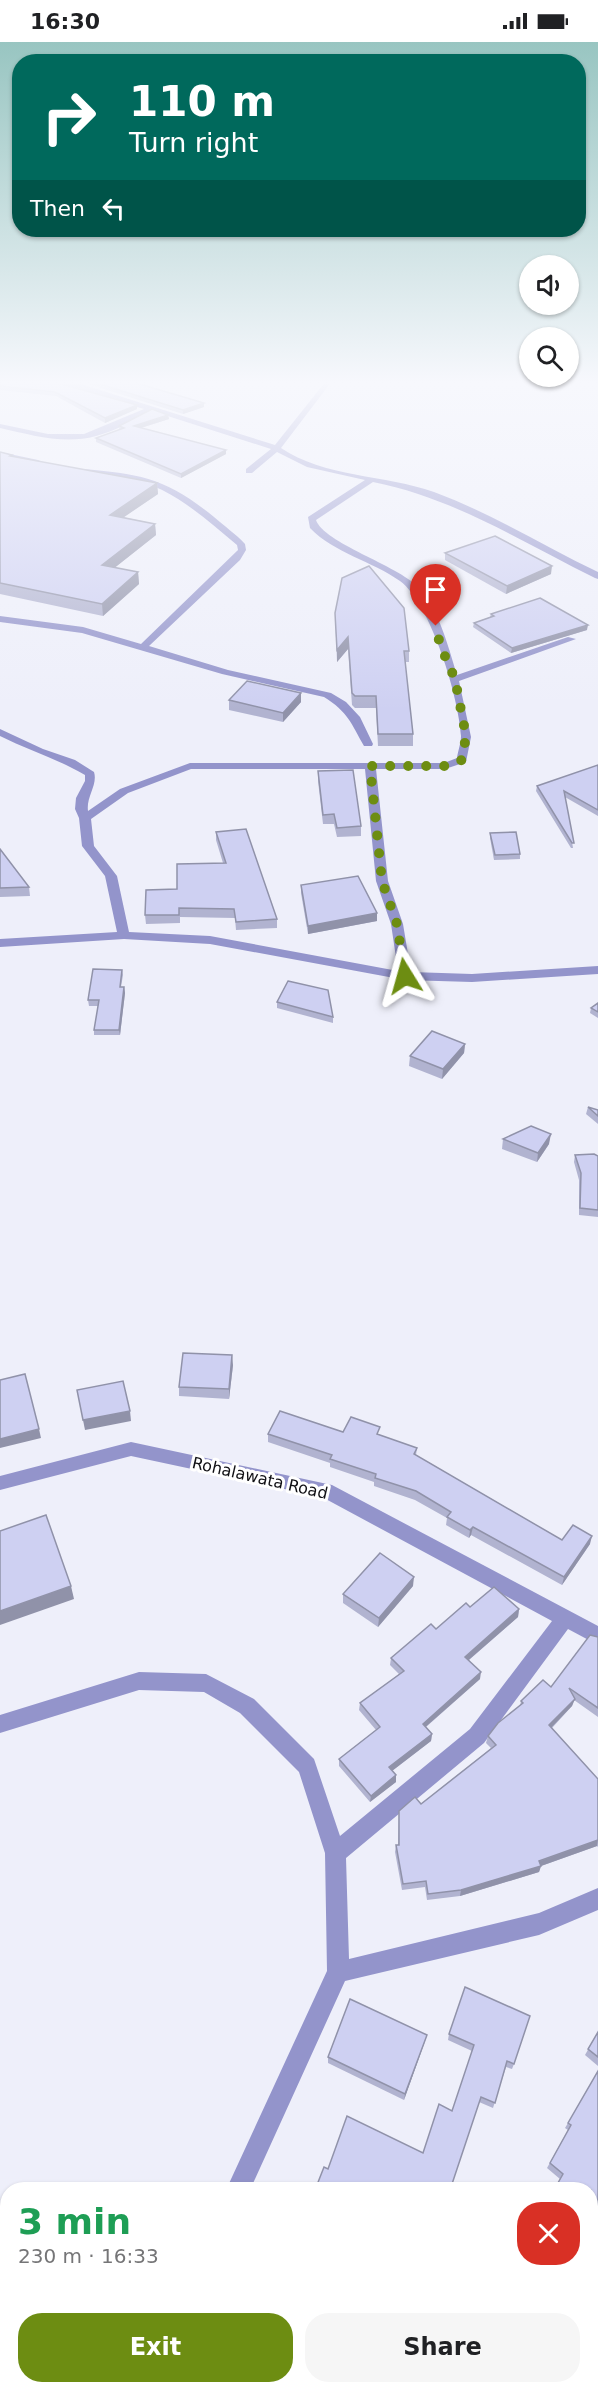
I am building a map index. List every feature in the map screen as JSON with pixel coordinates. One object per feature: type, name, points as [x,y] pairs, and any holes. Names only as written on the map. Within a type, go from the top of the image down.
[{"type":"street","points":[[143,647],[237,558],[242,550],[241,544],[184,496],[172,491]]},
{"type":"street","points":[[85,818],[124,791],[190,766],[445,766],[462,760],[466,736],[455,679],[440,645],[436,626],[418,591],[390,570],[348,550],[314,528],[311,519],[354,491]]},
{"type":"street","points":[[419,491],[476,514],[598,576]]},
{"type":"street","points":[[0,619],[83,630],[226,672],[327,695],[342,704],[356,719],[368,744]]},
{"type":"street","points":[[455,679],[571,639]]},
{"type":"street","points":[[0,732],[39,751],[71,762],[90,774],[90,781],[82,798],[81,810],[85,818],[88,846],[111,876],[124,935]]},
{"type":"street","points":[[370,766],[382,881],[397,924],[405,976]]},
{"type":"street","points":[[0,943],[124,935],[210,940],[405,976],[472,978],[598,970]]},
{"type":"street","name":"Rohalawata Road","points":[[0,1483],[132,1449],[326,1491],[598,1636]]},
{"type":"street","points":[[335,1853],[477,1736],[564,1619]]},
{"type":"street","points":[[0,1725],[139,1681],[206,1683],[247,1706],[307,1766],[335,1853],[338,1972],[242,2182]]},
{"type":"street","points":[[338,1972],[539,1924],[598,1899]]},
{"type":"building","points":[[0,491],[146,491],[110,515],[155,524],[102,565],[138,572],[102,604],[0,583]]},
{"type":"building","points":[[495,536],[552,566],[507,586],[445,553]]},
{"type":"building","points":[[369,566],[404,608],[409,651],[404,651],[413,734],[378,734],[376,696],[355,696],[352,693],[348,637],[337,650],[335,613],[342,578]]},
{"type":"building","points":[[540,598],[588,625],[512,648],[474,623],[494,616],[491,614]]},
{"type":"building","points":[[247,681],[301,693],[283,713],[229,700]]},
{"type":"building","points":[[598,765],[598,810],[564,791],[574,843],[572,843],[537,786]]},
{"type":"building","points":[[353,770],[361,826],[337,828],[334,814],[323,815],[318,771]]},
{"type":"building","points":[[246,829],[277,919],[236,922],[234,909],[179,908],[179,915],[145,915],[146,890],[177,889],[177,864],[226,863],[216,832]]},
{"type":"building","points":[[516,832],[520,854],[495,855],[490,833]]},
{"type":"building","points":[[0,849],[29,887],[0,888]]},
{"type":"building","points":[[358,876],[377,913],[308,926],[301,885]]},
{"type":"building","points":[[93,969],[122,970],[120,987],[124,987],[119,1030],[94,1030],[99,1000],[88,1000]]},
{"type":"building","points":[[288,981],[328,990],[333,1017],[277,1002]]},
{"type":"building","points":[[598,1003],[598,1012],[591,1008]]},
{"type":"building","points":[[432,1031],[465,1044],[443,1069],[410,1056]]},
{"type":"building","points":[[588,1107],[598,1110],[598,1116]]},
{"type":"building","points":[[531,1126],[551,1134],[538,1153],[503,1139]]},
{"type":"building","points":[[594,1154],[598,1156],[598,1210],[580,1208],[581,1173],[575,1155]]},
{"type":"building","points":[[183,1353],[232,1355],[229,1389],[179,1387]]},
{"type":"building","points":[[25,1374],[39,1429],[0,1439],[0,1380]]},
{"type":"building","points":[[123,1381],[130,1411],[83,1420],[77,1390]]},
{"type":"building","points":[[280,1411],[343,1432],[351,1417],[380,1427],[377,1434],[417,1448],[414,1454],[562,1540],[573,1525],[592,1536],[564,1577],[473,1527],[470,1530],[447,1517],[451,1512],[416,1491],[375,1478],[376,1474],[330,1459],[332,1455],[268,1434]]},
{"type":"building","points":[[46,1515],[71,1586],[0,1611],[0,1531]]},
{"type":"building","points":[[380,1553],[414,1577],[379,1618],[343,1594]]},
{"type":"building","points":[[494,1587],[519,1609],[465,1657],[481,1672],[423,1724],[432,1734],[389,1767],[396,1775],[371,1796],[339,1759],[380,1727],[360,1703],[404,1671],[391,1658],[431,1624],[436,1629],[466,1603],[470,1607]]},
{"type":"building","points":[[590,1635],[598,1637],[598,1708],[569,1688],[575,1699],[549,1725],[598,1779],[598,1840],[539,1861],[541,1866],[461,1890],[428,1894],[426,1881],[403,1884],[396,1845],[399,1845],[399,1811],[415,1797],[421,1804],[496,1745],[488,1736],[498,1723],[523,1703],[521,1701],[543,1680],[551,1687]]},
{"type":"building","points":[[465,1987],[530,2016],[514,2064],[507,2061],[495,2103],[481,2097],[453,2182],[318,2182],[324,2167],[328,2169],[347,2116],[423,2153],[439,2104],[452,2111],[474,2045],[449,2034]]},
{"type":"building","points":[[350,1999],[427,2035],[405,2094],[328,2057]]},
{"type":"building","points":[[598,2032],[598,2057],[588,2049]]},
{"type":"building","points":[[598,2071],[598,2182],[558,2182],[563,2174],[550,2163],[571,2125],[568,2123]]},
{"type":"route","points":[[405,976],[397,924],[382,881],[370,766],[445,766],[462,760],[466,736],[455,679],[440,645],[436,626]]}]
